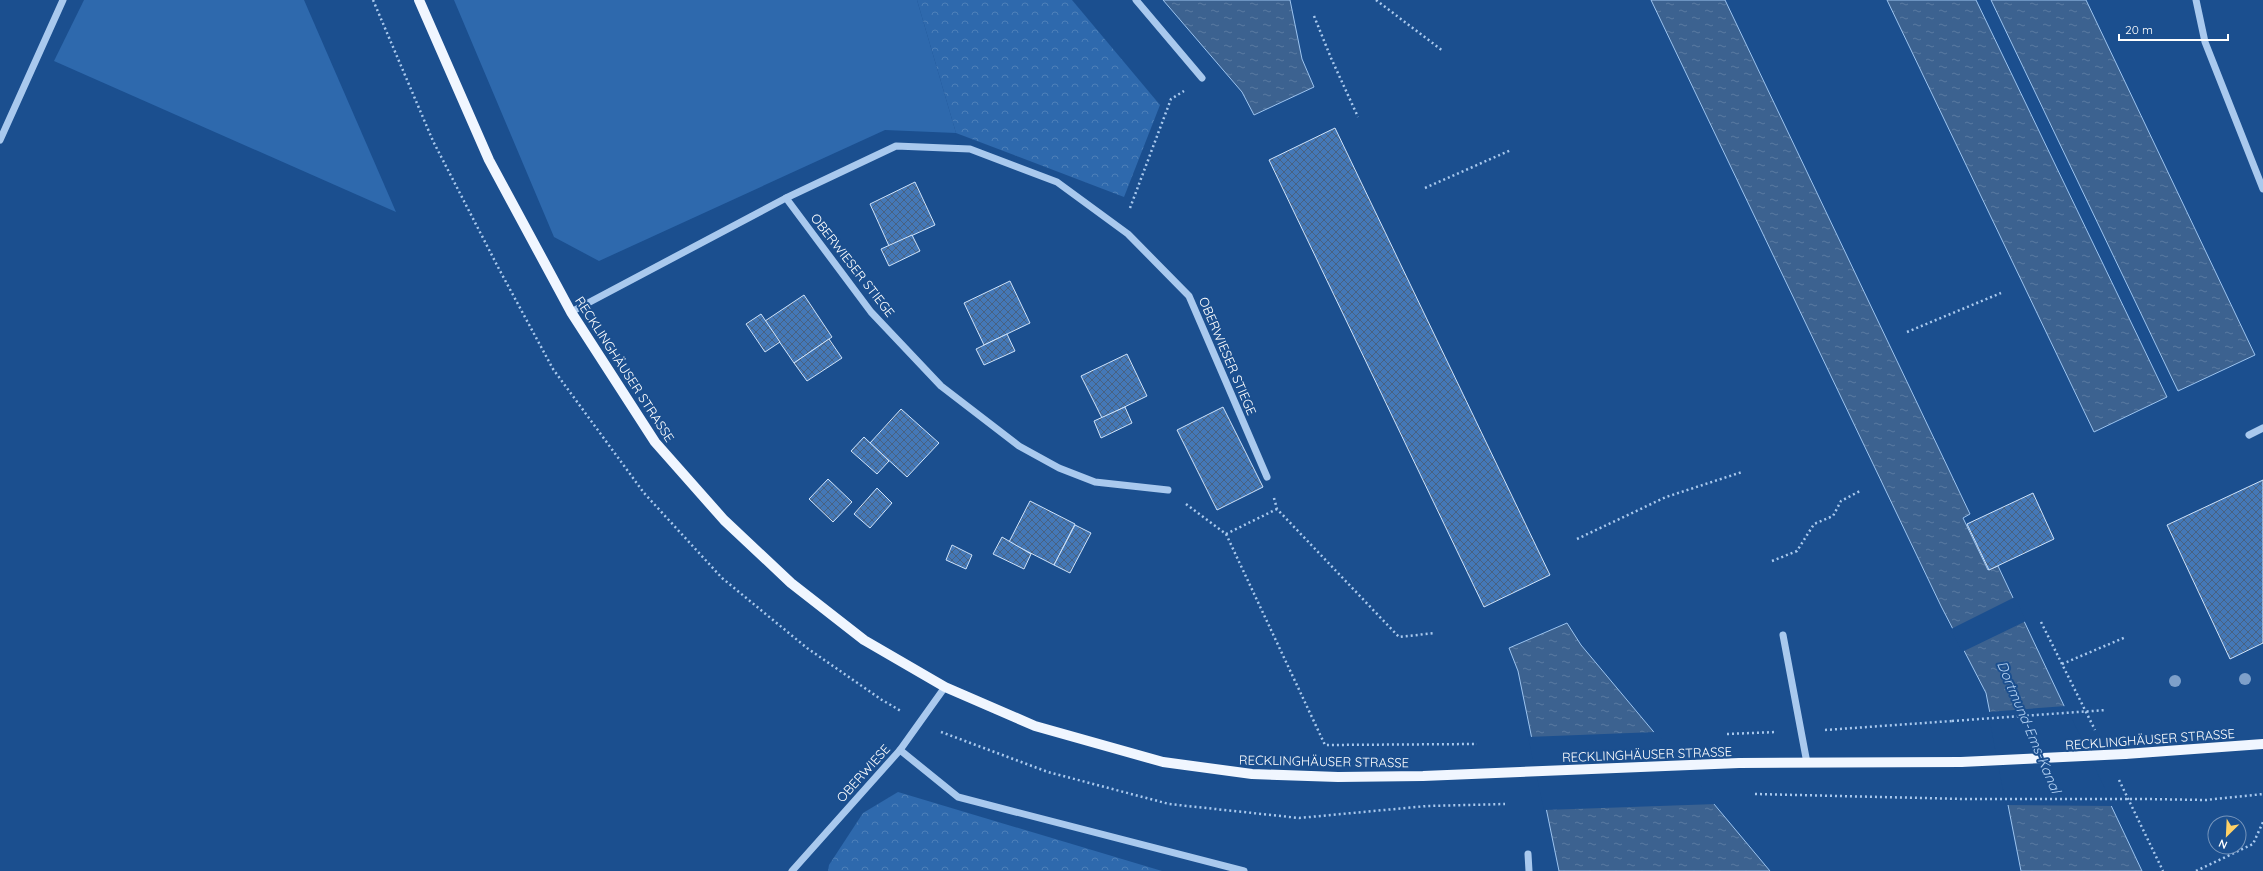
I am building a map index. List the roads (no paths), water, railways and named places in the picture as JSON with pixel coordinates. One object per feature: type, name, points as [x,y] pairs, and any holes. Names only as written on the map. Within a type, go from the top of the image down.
[{"type":"main road","name":"RECKLINGHÄUSER STRASSE","points":[[419,0],[489,160],[571,312],[655,442],[724,520],[791,583],[864,640],[945,687],[1034,726],[1162,762],[1252,774],[1338,777],[1739,763],[1960,762],[2125,754],[2263,744]]},
{"type":"lane","points":[[0,140],[63,0]]},
{"type":"lane","points":[[1136,0],[1202,78]]},
{"type":"lane","points":[[2196,0],[2205,42],[2263,188]]},
{"type":"lane","name":"OBERWIESER STIEGE","points":[[571,312],[786,198],[896,146],[970,149],[1057,182],[1122,229],[1189,296],[1268,476]]},
{"type":"lane","name":"OBERWIESER STIEGE","points":[[786,198],[876,318],[940,386],[1019,446],[1059,468],[1096,482],[1168,490]]},
{"type":"lane","points":[[2249,435],[2263,428]]},
{"type":"lane","points":[[1783,635],[1807,763]]},
{"type":"lane","name":"OBERWIESE","points":[[792,871],[900,750],[945,687]]},
{"type":"lane","points":[[900,750],[958,797],[1244,871]]},
{"type":"lane","points":[[1528,854],[1529,871]]},
{"type":"water","points":[[1163,0],[1290,0],[1302,59],[1314,87],[1254,115],[1242,92]]},
{"type":"water","name":"Dortmund-Ems-Kanal","points":[[1651,0],[1725,0],[1970,514],[1963,518],[1988,570],[1998,566],[2142,871],[2021,871],[1986,693],[1941,606]]},
{"type":"water","points":[[1887,0],[1976,0],[2167,397],[2094,432]]},
{"type":"water","points":[[1991,0],[2086,0],[2255,355],[2178,391]]},
{"type":"water","points":[[1567,623],[1581,645],[1770,871],[1559,871],[1518,671],[1509,648]]}]
